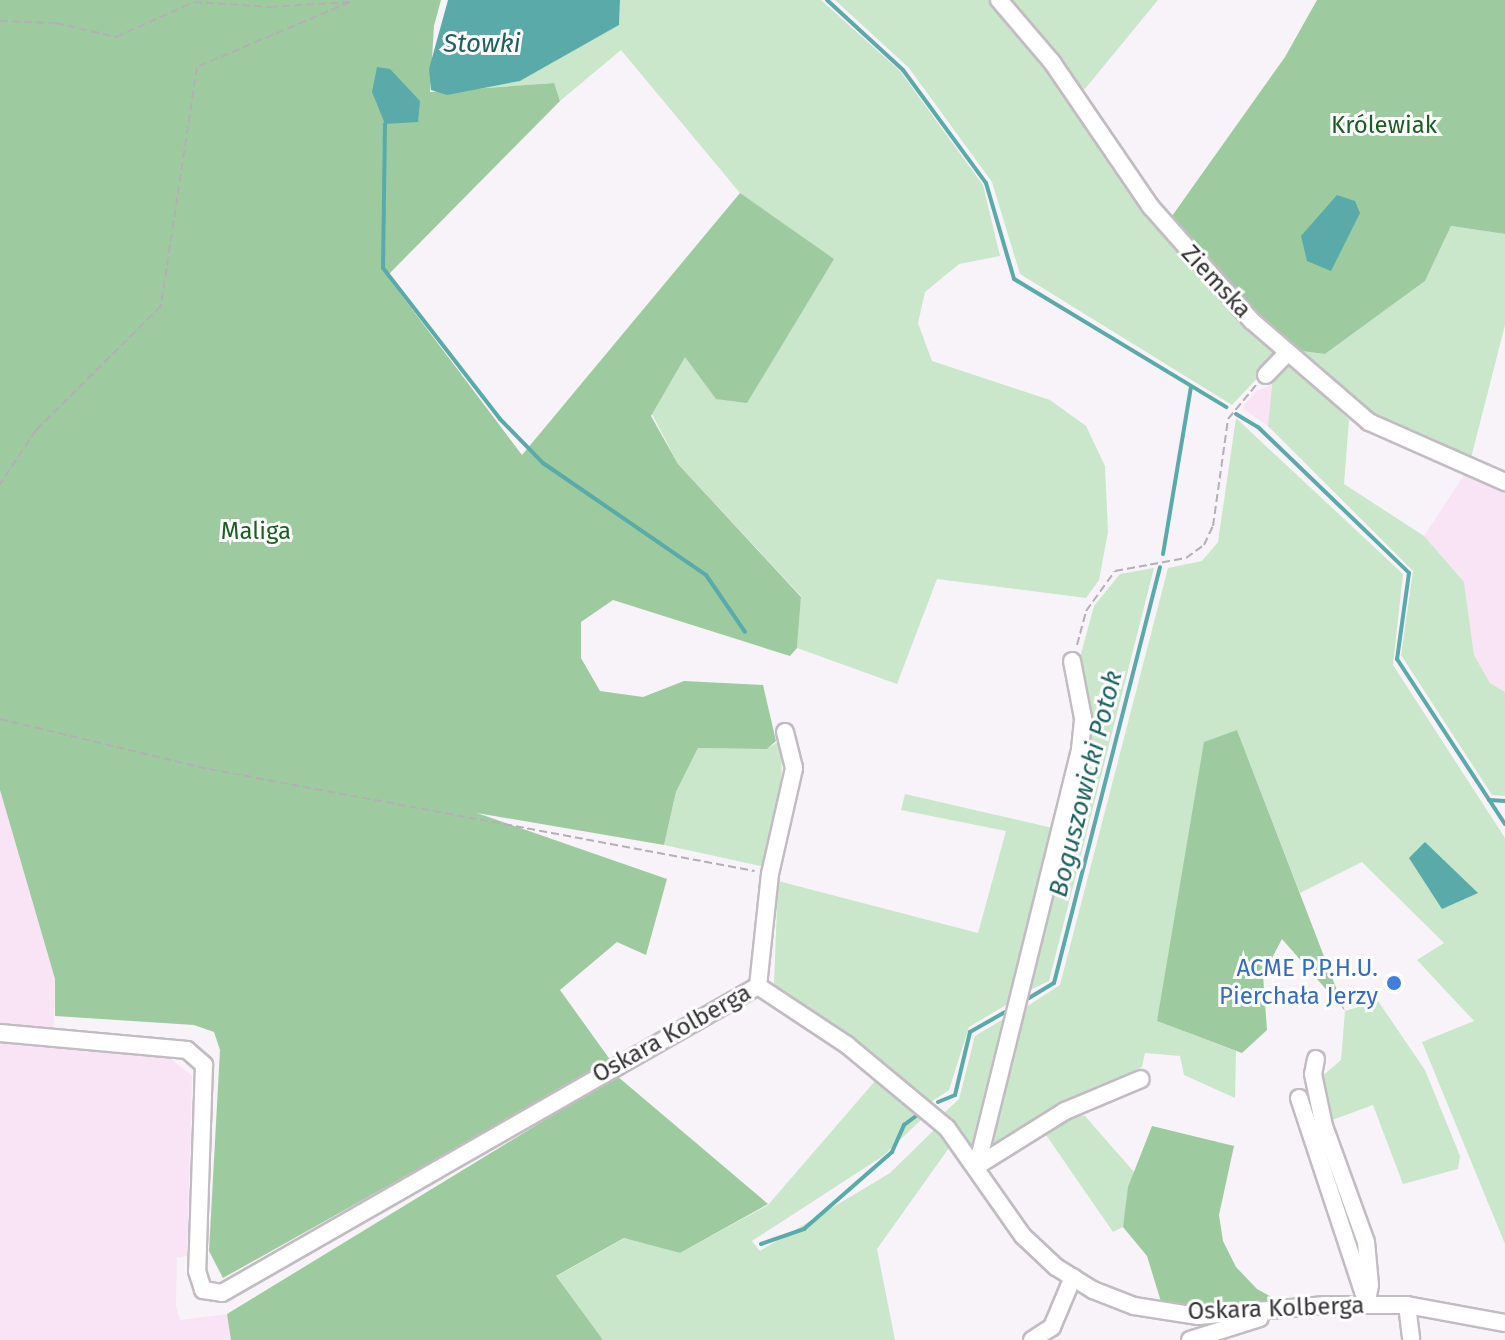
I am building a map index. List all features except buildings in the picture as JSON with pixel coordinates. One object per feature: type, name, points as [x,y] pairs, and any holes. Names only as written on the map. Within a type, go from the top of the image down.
[{"type":"street","name":"Ziemska","points":[[999,0],[1052,62],[1151,207],[1224,293],[1287,353],[1369,422],[1505,482]]},
{"type":"street","points":[[1266,375],[1287,353]]},
{"type":"street","points":[[977,1166],[1080,749],[1083,718],[1072,661]]},
{"type":"street","points":[[758,986],[770,874],[794,768],[785,732]]},
{"type":"street","name":"Oskara Kolberga","points":[[0,1033],[187,1050],[204,1065],[197,1271],[203,1290],[222,1293],[758,986],[847,1045],[947,1128],[977,1166],[1023,1236],[1073,1277],[1134,1306],[1198,1316],[1366,1302],[1407,1305],[1505,1323]]},
{"type":"street","points":[[1316,1059],[1313,1074],[1324,1126],[1366,1242],[1370,1285],[1366,1302]]},
{"type":"street","points":[[977,1166],[1065,1111],[1141,1079]]},
{"type":"street","points":[[1299,1098],[1366,1302]]},
{"type":"street","points":[[1032,1340],[1052,1327],[1073,1277]]},
{"type":"street","points":[[1407,1305],[1411,1340]]},
{"type":"street","points":[[1190,1340],[1288,1309]]},
{"type":"path","points":[[0,21],[56,23],[116,37],[194,2],[270,7],[351,1]]},
{"type":"path","points":[[0,484],[36,430],[161,306],[197,67],[351,1]]},
{"type":"path","points":[[1072,661],[1086,611],[1108,577],[1122,567],[1186,558],[1204,545],[1213,526],[1228,419],[1266,375]]},
{"type":"path","points":[[0,719],[209,769],[770,874]]},
{"type":"shaded area","points":[[1273,384],[1268,426],[1242,408],[1256,391]]},
{"type":"shaded area","points":[[1466,472],[1505,488],[1505,692],[1490,683],[1474,655],[1464,582],[1424,536]]},
{"type":"shaded area","points":[[0,790],[55,979],[53,1047],[170,1058],[192,1076],[187,1256],[177,1258],[176,1306],[180,1320],[227,1314],[231,1340],[0,1340]]},
{"type":"green space","name":"Maliga","points":[[0,0],[441,0],[434,26],[430,92],[554,83],[560,101],[387,276],[522,455],[740,193],[834,259],[747,403],[716,399],[685,357],[651,416],[678,464],[801,597],[797,648],[790,656],[613,600],[581,622],[581,658],[600,691],[643,697],[684,681],[763,685],[776,741],[767,749],[698,748],[676,792],[664,845],[477,813],[667,879],[646,955],[617,942],[560,990],[611,1061],[223,1278],[209,1251],[220,1050],[214,1032],[194,1025],[55,1016],[55,979],[0,790]]},
{"type":"green space","points":[[620,0],[821,0],[900,71],[983,185],[1000,256],[959,264],[925,292],[918,323],[932,361],[1050,400],[1086,426],[1105,466],[1108,532],[1099,580],[1086,598],[937,579],[897,684],[797,648],[801,596],[678,464],[652,414],[685,356],[715,397],[817,269],[740,193],[621,50],[560,101],[553,83],[484,88],[520,81],[619,25]]},
{"type":"green space","points":[[835,0],[989,0],[1045,63],[1112,169],[1183,254],[1279,355],[1232,405],[1020,274],[992,182],[909,68]]},
{"type":"green space","points":[[1012,0],[1158,0],[1084,90]]},
{"type":"green space","name":"Królewiak","points":[[1317,0],[1505,0],[1505,234],[1451,226],[1425,281],[1325,354],[1293,350],[1253,313],[1172,216],[1285,57]]},
{"type":"green space","points":[[1451,226],[1505,234],[1505,325],[1471,458],[1370,416],[1293,350],[1325,354],[1425,281]]},
{"type":"green space","points":[[1280,366],[1295,366],[1349,420],[1344,484],[1424,536],[1464,582],[1474,655],[1490,683],[1505,692],[1505,796],[1492,795],[1401,655],[1413,571],[1268,426],[1273,377]]},
{"type":"green space","points":[[1236,418],[1403,574],[1393,665],[1505,838],[1505,1244],[1422,1042],[1474,1021],[1417,960],[1444,943],[1362,862],[1300,893],[1237,730],[1157,1021],[1236,1051],[1235,1098],[1184,1075],[1180,1056],[1145,1053],[1142,1067],[1079,1095],[989,1147],[1023,1009],[1060,985],[1168,568],[1202,561],[1218,542]]},
{"type":"green space","points":[[1154,568],[1049,981],[1028,991],[1092,725],[1079,661],[1094,606],[1120,574]]},
{"type":"green space","points":[[1237,730],[1345,1011],[1282,939],[1263,975],[1267,1030],[1242,1053],[1157,1021],[1204,742]]},
{"type":"green space","points":[[782,739],[781,796],[765,867],[664,845],[676,792],[698,748],[767,749]]},
{"type":"green space","points":[[905,794],[1053,828],[1011,1002],[969,1027],[949,1090],[931,1102],[774,984],[778,881],[978,933],[1006,831],[901,810]]},
{"type":"green space","points":[[1378,1001],[1425,1070],[1460,1156],[1458,1169],[1403,1184],[1373,1105],[1327,1122],[1319,1079],[1341,1060],[1345,1011]]},
{"type":"green space","points":[[1010,1015],[975,1152],[943,1114],[959,1099],[975,1036]]},
{"type":"green space","points":[[617,1076],[768,1204],[680,1253],[624,1238],[556,1276],[603,1340],[231,1340],[227,1314]]},
{"type":"green space","points":[[875,1081],[921,1120],[883,1156],[752,1241],[760,1251],[890,1173],[934,1130],[951,1145],[877,1249],[895,1340],[603,1340],[555,1277],[625,1238],[680,1253],[768,1205]]},
{"type":"green space","points":[[1073,1114],[1085,1116],[1134,1172],[1123,1227],[1113,1232],[1044,1132]]},
{"type":"green space","points":[[1152,1126],[1234,1146],[1219,1215],[1223,1241],[1236,1267],[1257,1289],[1279,1301],[1195,1309],[1162,1305],[1147,1256],[1123,1227],[1128,1187]]},
{"type":"water","name":"Stowki","points":[[448,0],[620,0],[619,25],[520,81],[447,95],[431,90],[429,69]]},
{"type":"water","points":[[377,67],[390,69],[420,101],[418,122],[385,124],[372,92]]},
{"type":"water","points":[[1337,195],[1355,201],[1360,213],[1331,271],[1307,261],[1301,236]]},
{"type":"water","points":[[1425,842],[1478,893],[1442,909],[1409,858]]},
{"type":"waterway","name":"Boguszowicki Potok","points":[[827,0],[903,70],[986,183],[1014,279],[1226,407]]},
{"type":"waterway","points":[[385,124],[383,268],[500,419],[543,463],[706,575],[745,632]]},
{"type":"waterway","points":[[1163,554],[1191,387]]},
{"type":"waterway","points":[[1236,414],[1258,427],[1409,573],[1397,659],[1505,824]]},
{"type":"waterway","name":"Boguszowicki Potok","points":[[1029,998],[1054,983],[1160,567]]},
{"type":"waterway","points":[[1489,800],[1505,801]]},
{"type":"waterway","name":"Boguszowicki Potok","points":[[938,1102],[955,1095],[970,1032],[1005,1012]]},
{"type":"waterway","points":[[761,1244],[804,1229],[892,1152],[904,1125],[916,1116]]},
{"type":"place","name":"ACME P.P.H.U. Pierchała Jerzy","points":[[1394,983]]}]
